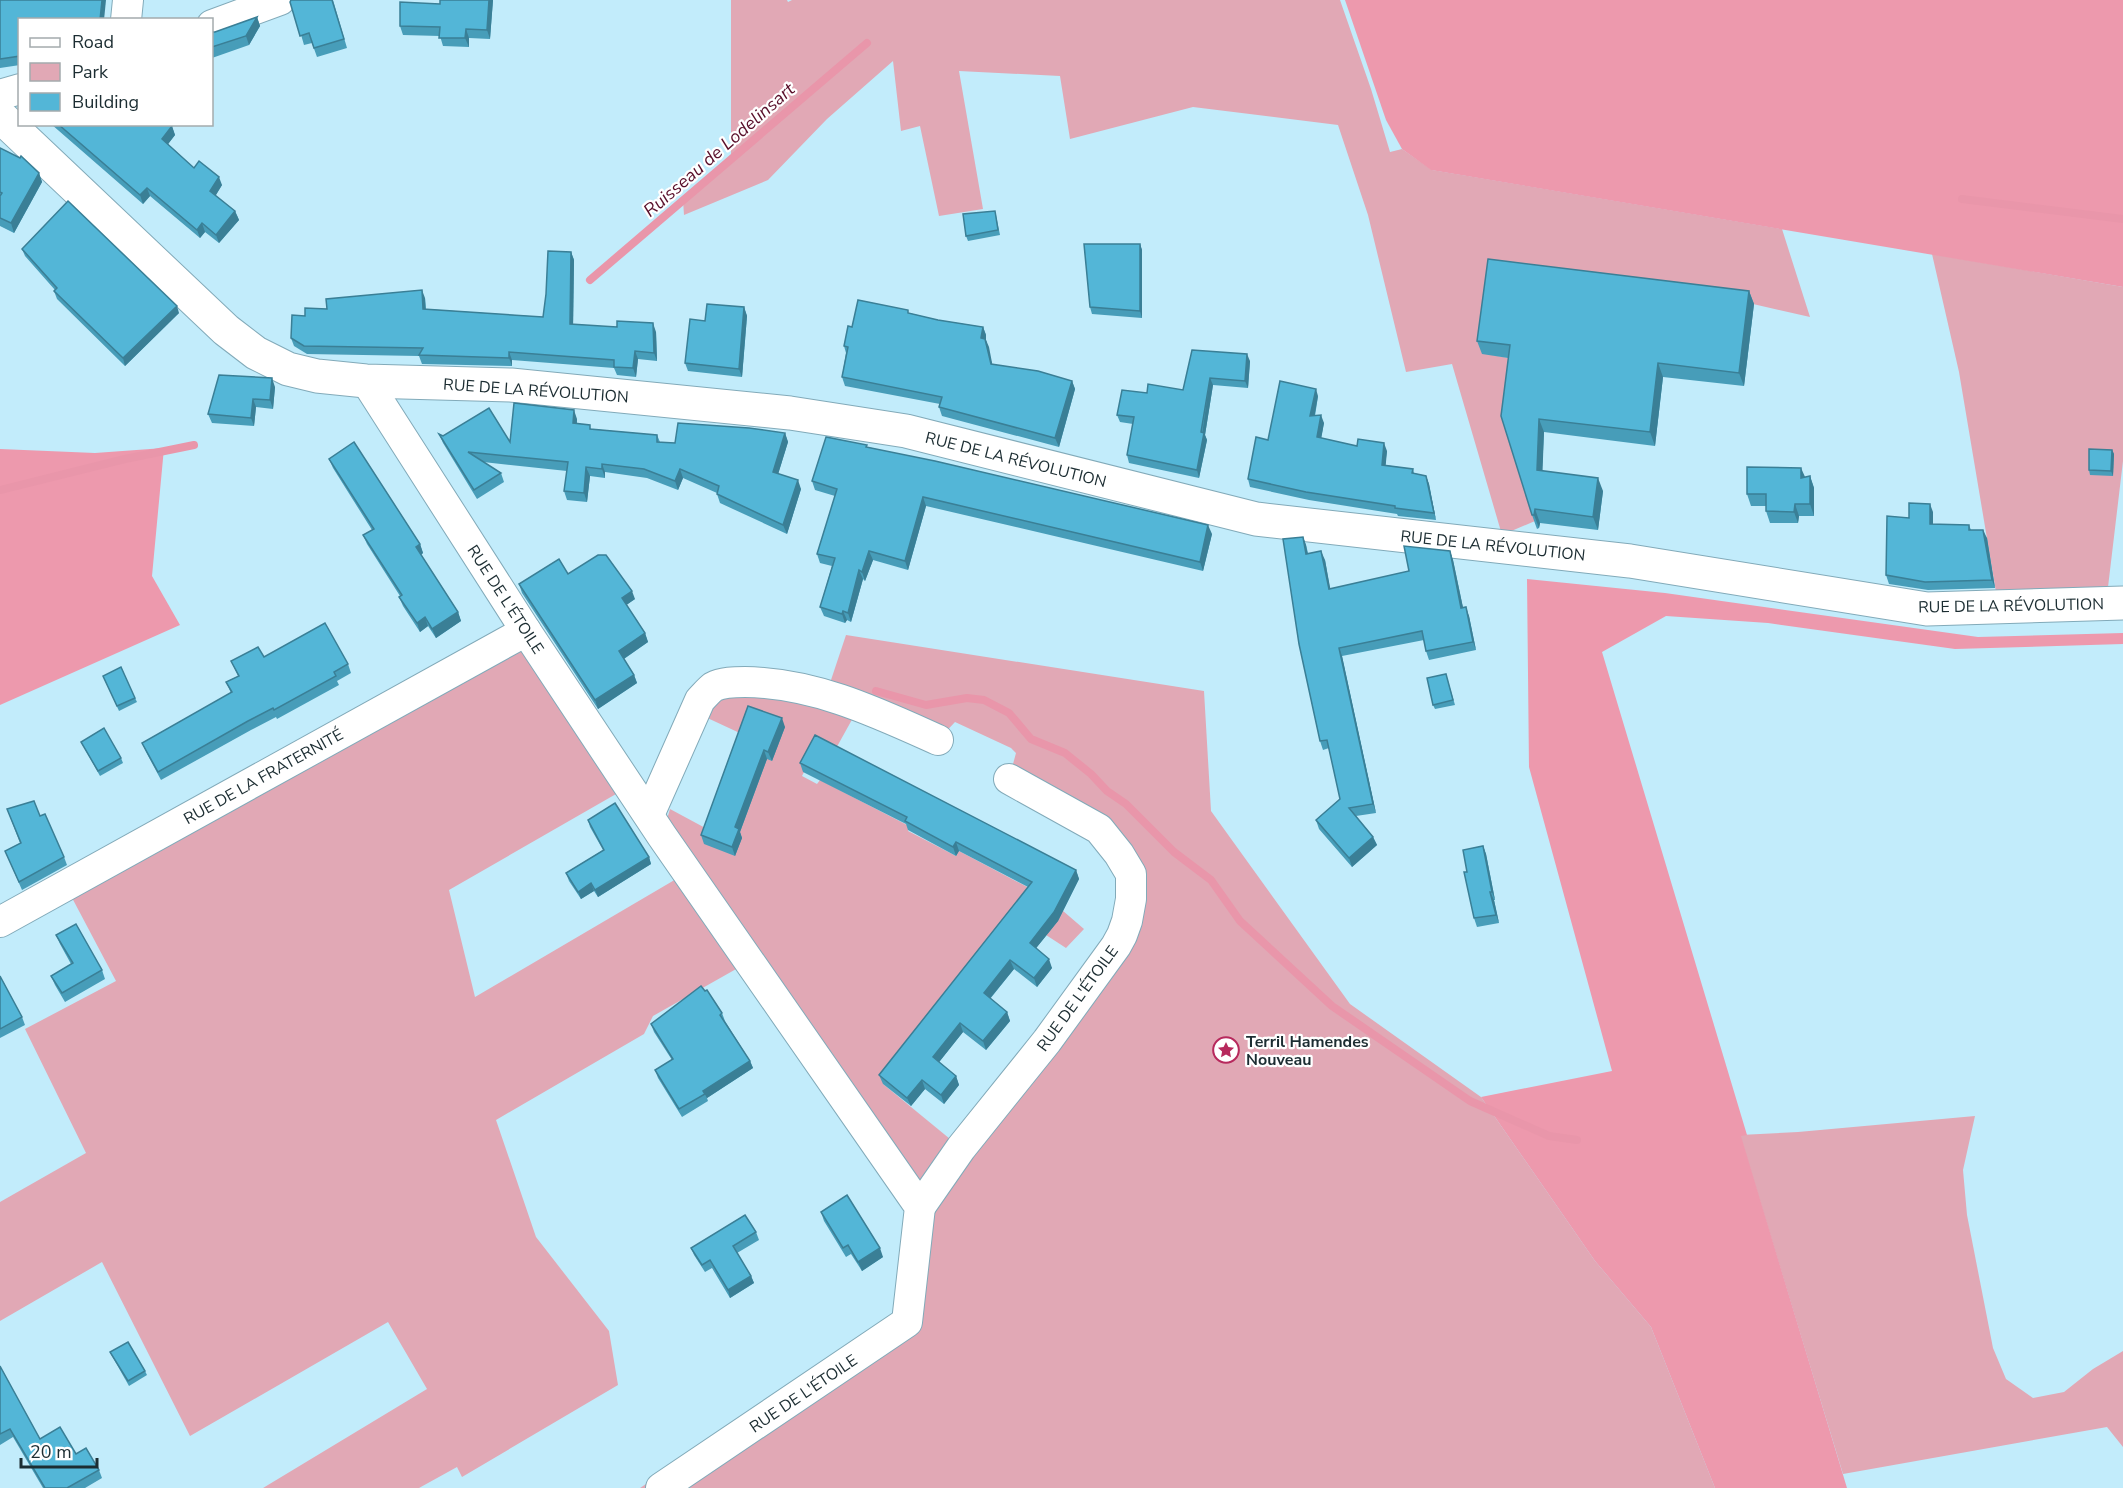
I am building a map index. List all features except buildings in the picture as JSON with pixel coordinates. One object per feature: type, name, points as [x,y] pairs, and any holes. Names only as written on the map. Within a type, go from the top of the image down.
[{"type":"street","points":[[126,18],[128,0]]},
{"type":"street","points":[[213,24],[280,0]]},
{"type":"street","points":[[0,95],[18,90]]},
{"type":"street","name":"RUE DE LA RÉVOLUTION","points":[[0,116],[226,330],[256,353],[288,369],[317,376],[366,381],[511,385],[790,413],[906,431],[1256,519],[1630,561],[1927,609],[2123,603]]},
{"type":"street","name":"RUE DE L'ÉTOILE","points":[[366,381],[526,631],[696,885],[920,1207]]},
{"type":"street","name":"RUE DE LA FRATERNITÉ","points":[[0,922],[526,631]]},
{"type":"street","points":[[650,815],[700,700],[714,686],[733,682],[761,682],[812,690],[880,714],[938,740]]},
{"type":"street","name":"RUE DE L'ÉTOILE","points":[[662,1488],[907,1322],[920,1207],[961,1148],[1047,1041],[1116,946],[1127,921],[1131,899],[1131,874],[1107,837],[1099,829],[1009,779]]},
{"type":"green space","points":[[731,0],[787,0],[788,2],[792,0],[1340,0],[1390,152],[1402,149],[1432,170],[1782,229],[1810,317],[1753,304],[1494,271],[1482,353],[1514,359],[1535,521],[1502,535],[1452,364],[1406,372],[1368,215],[1338,125],[1193,107],[1070,139],[1060,76],[959,71],[983,209],[939,216],[920,126],[901,131],[893,61],[827,119],[768,180],[684,215],[683,200],[731,159]]},
{"type":"green space","points":[[1932,254],[2123,287],[2123,461],[2106,604],[1996,592],[1959,372]]},
{"type":"green space","name":"Terril Hamendes Nouveau","points":[[846,635],[1204,691],[1211,811],[1350,1004],[1481,1097],[1595,1261],[1651,1327],[1715,1488],[640,1488],[888,1323],[923,1247],[920,1207],[662,836],[670,809],[709,830],[738,837],[767,758],[778,744],[784,728],[744,735],[701,715],[721,693],[794,695],[854,716],[834,752],[818,744],[802,776],[817,784],[820,780],[909,826],[908,831],[956,856],[959,851],[1048,898],[1084,929],[1066,948],[1046,935],[883,1084],[961,1148],[1122,935],[1129,859],[1009,779],[1016,753],[1011,748],[955,722],[938,740],[880,714],[831,680]]},
{"type":"green space","points":[[524,640],[623,790],[449,890],[475,997],[683,875],[745,964],[653,1016],[644,1034],[496,1120],[536,1237],[609,1331],[618,1385],[462,1477],[457,1467],[419,1488],[263,1488],[427,1389],[388,1322],[190,1436],[102,1262],[0,1321],[0,1202],[86,1153],[25,1029],[116,981],[70,894]]},
{"type":"green space","points":[[1975,1116],[1963,1170],[1967,1215],[1993,1348],[2006,1379],[2033,1398],[2064,1392],[2093,1369],[2123,1351],[2123,1447],[2107,1427],[1843,1474],[1740,1135]]},
{"type":"shaded area","points":[[1345,0],[2123,0],[2123,287],[1431,170],[1402,149],[1386,120]]},
{"type":"shaded area","points":[[164,448],[152,576],[180,625],[0,705],[0,449],[95,453]]},
{"type":"shaded area","points":[[1527,579],[1665,593],[1978,637],[2123,633],[2123,644],[1955,649],[1768,623],[1666,616],[1602,652],[1747,1135],[1741,1136],[1847,1488],[1715,1488],[1651,1327],[1595,1261],[1481,1097],[1612,1071],[1529,767]]},
{"type":"waterway","name":"Ruisseau de Lodelinsart","points":[[590,280],[867,43]]},
{"type":"waterway","name":"Ruisseau de Lodelinsart","points":[[1962,199],[2123,219]]},
{"type":"waterway","name":"Ruisseau de Lodelinsart","points":[[0,490],[125,459],[194,445]]},
{"type":"waterway","points":[[876,691],[926,705],[967,698],[984,700],[1009,713],[1031,739],[1065,753],[1091,774],[1107,791],[1126,804],[1174,852],[1211,880],[1240,921],[1332,1006],[1470,1101],[1549,1136],[1577,1140]]},
{"type":"place","name":"Terril Hamendes Nouveau","points":[[1226,1050]]}]
